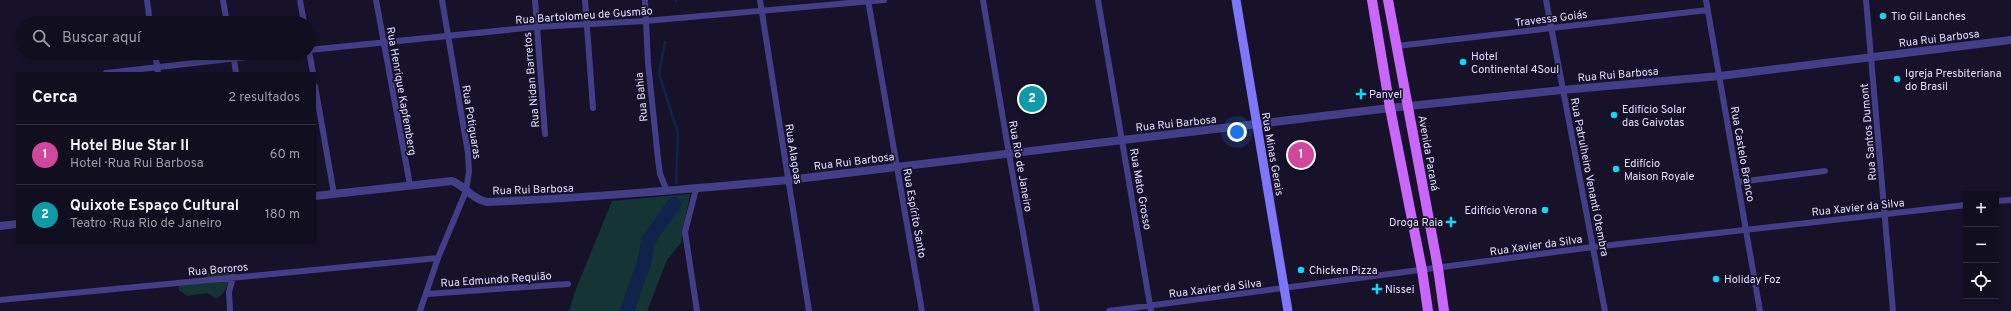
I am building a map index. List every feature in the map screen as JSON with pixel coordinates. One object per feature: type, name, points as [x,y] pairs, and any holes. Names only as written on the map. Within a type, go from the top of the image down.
[{"type":"main road","name":"Rua Minas Gerais","points":[[1236,0],[1288,311]]},
{"type":"main road","points":[[1372,0],[1390,108],[1422,270],[1428,311]]},
{"type":"main road","name":"Avenida Paraná","points":[[1388,0],[1438,268],[1444,311]]},
{"type":"street","points":[[147,0],[149,16]]},
{"type":"street","points":[[223,0],[226,16]]},
{"type":"street","points":[[300,0],[303,16]]},
{"type":"street","name":"Rua Henrique Kapfemberg","points":[[376,0],[410,185]]},
{"type":"street","name":"Rua Potiguaras","points":[[420,311],[438,258],[466,191],[469,172],[468,152],[442,0]]},
{"type":"street","name":"Rua Nidan Barretos","points":[[535,0],[545,134]]},
{"type":"street","points":[[585,0],[593,108]]},
{"type":"street","name":"Rua Bahia","points":[[645,0],[645,21],[659,166],[667,190]]},
{"type":"street","name":"Rua Alagoas","points":[[760,0],[808,311]]},
{"type":"street","name":"Rua Bartolomeu de Gusmão","points":[[316,49],[536,27],[645,21],[884,0]]},
{"type":"street","name":"Rua Rio de Janeiro","points":[[983,0],[1009,154],[1038,311]]},
{"type":"street","name":"Rua Mato Grosso","points":[[1098,0],[1150,309]]},
{"type":"street","name":"Rua Patrulheiro Venanti Otembra","points":[[1546,0],[1605,311]]},
{"type":"street","name":"Rua Castelo Branco","points":[[1706,0],[1739,182],[1760,311]]},
{"type":"street","name":"Rua Santos Dumont","points":[[1866,0],[1893,311]]},
{"type":"street","name":"Rua Espírito Santo","points":[[868,1],[922,311]]},
{"type":"street","name":"Travessa Goiás","points":[[1397,46],[1708,10]]},
{"type":"street","name":"Rua Rui Barbosa","points":[[316,196],[452,181],[459,184],[476,200],[487,202],[587,198],[788,180],[1122,140],[1256,126],[1390,108],[1562,90],[1720,76],[2011,40]]},
{"type":"street","points":[[156,60],[158,70]]},
{"type":"street","points":[[123,72],[158,70],[212,60]]},
{"type":"street","points":[[234,60],[236,72]]},
{"type":"street","points":[[311,60],[313,72]]},
{"type":"street","points":[[316,92],[334,194]]},
{"type":"street","points":[[1739,182],[1825,171]]},
{"type":"street","points":[[696,188],[685,232],[697,311]]},
{"type":"street","points":[[1999,202],[2011,200]]},
{"type":"street","name":"Rua Xavier da Silva","points":[[1109,311],[1150,309],[1284,289],[1593,247],[1963,205]]},
{"type":"street","points":[[0,226],[16,224]]},
{"type":"street","name":"Rua Bororos","points":[[0,300],[438,258]]},
{"type":"street","points":[[230,311],[228,292],[233,277]]},
{"type":"street","name":"Rua Edmundo Requião","points":[[427,294],[568,284]]},
{"type":"green space","points":[[690,194],[681,243],[667,260],[647,311],[569,311],[576,289],[612,201]]},
{"type":"green space","points":[[219,268],[231,274],[230,281],[222,295],[216,298],[207,293],[187,296],[179,290],[179,284],[205,281],[210,269]]},
{"type":"waterway","points":[[665,42],[659,74],[678,133],[676,183]]},
{"type":"waterway","points":[[627,311],[644,263],[648,241],[674,204]]},
{"type":"place","name":"Tio Gil Lanches","points":[[1883,16]]},
{"type":"place","name":"Hotel Continental 4Soul","points":[[1463,62]]},
{"type":"place","name":"Igreja Presbiteriana do Brasil","points":[[1897,79]]},
{"type":"place","name":"Panvel","points":[[1361,94]]},
{"type":"place","name":"Quixote Espaço Cultural","points":[[1032,99]]},
{"type":"place","name":"Edifício Solar das Gaivotas","points":[[1614,115]]},
{"type":"place","name":"Hotel Blue Star II","points":[[1301,155]]},
{"type":"place","name":"Edifício Maison Royale","points":[[1616,169]]},
{"type":"place","name":"Edifício Verona","points":[[1545,210]]},
{"type":"place","name":"Droga Raia","points":[[1451,222]]},
{"type":"place","name":"Chicken Pizza","points":[[1301,270]]},
{"type":"place","name":"Holiday Foz","points":[[1716,279]]},
{"type":"place","name":"Nissei","points":[[1377,289]]}]
